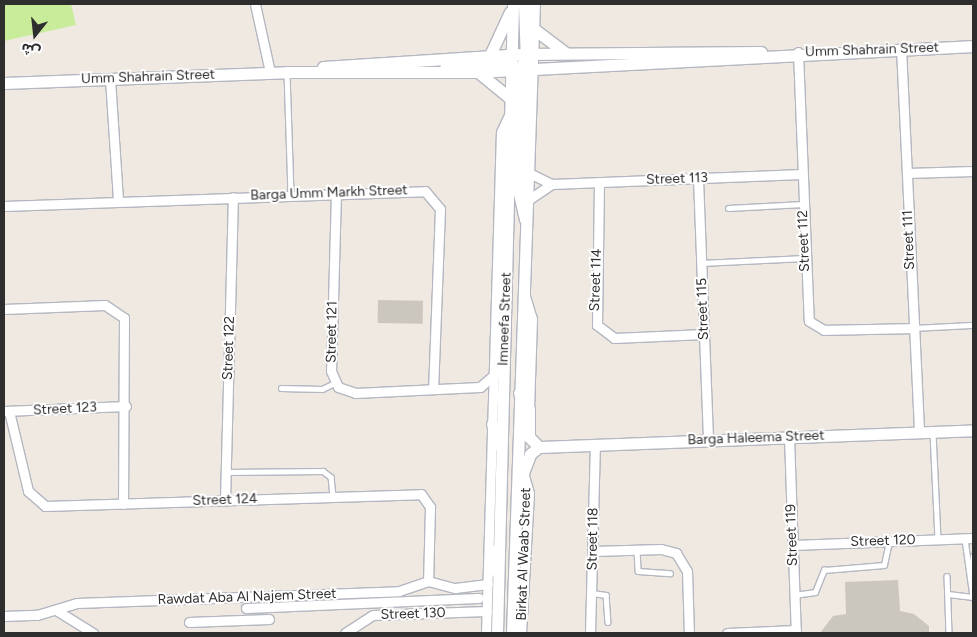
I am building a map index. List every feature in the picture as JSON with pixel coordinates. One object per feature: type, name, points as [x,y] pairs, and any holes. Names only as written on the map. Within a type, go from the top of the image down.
[{"type":"street","points":[[255,4],[270,72]]},
{"type":"street","points":[[490,55],[526,5]]},
{"type":"street","name":"Imneefa Street","points":[[496,633],[502,452],[498,367],[511,99],[534,28],[526,5]]},
{"type":"street","name":"Imneefa Street","points":[[512,633],[519,393],[528,225],[529,173],[523,62],[526,5]]},
{"type":"street","points":[[534,28],[566,53]]},
{"type":"street","name":"Umm Shahrain Street","points":[[770,54],[973,46]]},
{"type":"street","name":"Street 111","points":[[902,48],[919,432]]},
{"type":"street","points":[[523,62],[566,53],[724,49],[770,54]]},
{"type":"street","points":[[433,74],[454,66],[609,59],[638,52]]},
{"type":"street","name":"Street 112","points":[[798,52],[807,314],[814,327],[913,328]]},
{"type":"street","points":[[523,62],[728,60],[770,54]]},
{"type":"street","name":"Umm Shahrain Street","points":[[289,72],[490,55],[523,62]]},
{"type":"street","points":[[523,62],[518,190],[528,225]]},
{"type":"street","name":"Umm Shahrain Street","points":[[4,83],[270,72],[433,74],[478,72],[523,62]]},
{"type":"street","points":[[478,72],[511,99]]},
{"type":"street","points":[[110,78],[118,201]]},
{"type":"street","points":[[907,174],[973,171]]},
{"type":"street","name":"Street 113","points":[[529,173],[552,184],[802,174]]},
{"type":"street","name":"Street 115","points":[[698,178],[708,440]]},
{"type":"street","name":"Street 114","points":[[599,182],[597,325],[619,338],[704,334]]},
{"type":"street","points":[[528,200],[552,184]]},
{"type":"street","name":"Barga Umm Markh Street","points":[[4,206],[420,189],[436,200],[433,389]]},
{"type":"street","name":"Street 121","points":[[336,193],[331,371],[335,383],[350,393],[480,387]]},
{"type":"street","name":"Street 122","points":[[226,500],[233,197]]},
{"type":"street","points":[[516,489],[524,475],[527,460],[532,319],[524,295]]},
{"type":"street","points":[[4,309],[105,305],[118,310],[126,328],[123,504]]},
{"type":"street","points":[[494,401],[480,387],[498,367]]},
{"type":"street","points":[[486,633],[492,424],[498,367]]},
{"type":"street","points":[[519,393],[529,410]]},
{"type":"street","name":"Street 123","points":[[6,411],[126,406]]},
{"type":"street","name":"Street 124","points":[[6,411],[34,500],[52,506],[415,494],[426,498],[428,581]]},
{"type":"street","points":[[492,424],[502,452]]},
{"type":"street","name":"Barga Haleema Street","points":[[539,446],[973,430]]},
{"type":"street","points":[[527,460],[539,446],[528,434]]},
{"type":"street","name":"Street 119","points":[[789,437],[796,632]]},
{"type":"street","name":"Street 118","points":[[590,633],[595,444]]},
{"type":"street","name":"Birkat Al Waab Street","points":[[521,633],[529,493],[524,475]]},
{"type":"street","points":[[489,571],[500,537]]},
{"type":"street","name":"Street 120","points":[[793,545],[971,538]]},
{"type":"street","points":[[592,551],[669,550],[681,558],[687,571],[689,633]]},
{"type":"street","points":[[428,581],[455,588],[488,584]]},
{"type":"street","name":"Rawdat Aba Al Najem Street","points":[[4,616],[56,610],[77,603],[399,591],[428,581]]},
{"type":"street","points":[[242,597],[246,608],[247,620]]},
{"type":"street","points":[[246,608],[479,598]]},
{"type":"street","points":[[56,610],[94,633]]},
{"type":"street","name":"Street 130","points":[[344,633],[372,615],[487,611]]},
{"type":"street","points":[[189,622],[269,619]]},
{"type":"street","points":[[727,633],[796,632]]},
{"type":"lane","points":[[289,72],[291,194]]},
{"type":"lane","points":[[728,208],[803,204]]},
{"type":"lane","points":[[701,263],[805,258]]},
{"type":"lane","points":[[913,328],[973,325]]},
{"type":"lane","points":[[281,388],[322,390],[335,383]]},
{"type":"lane","points":[[933,432],[938,539]]},
{"type":"lane","points":[[226,472],[323,471],[331,477],[333,496]]},
{"type":"lane","points":[[971,538],[973,545]]},
{"type":"lane","points":[[948,594],[973,597],[971,538]]},
{"type":"lane","points":[[794,596],[814,592],[824,570],[884,564],[889,541]]},
{"type":"lane","points":[[637,550],[638,571],[670,572]]},
{"type":"lane","points":[[972,569],[973,556]]},
{"type":"lane","points":[[947,576],[949,633]]},
{"type":"lane","points":[[592,593],[606,595],[608,622]]},
{"type":"green space","points":[[4,4],[71,4],[76,25],[4,41]]},
{"type":"building","points":[[378,300],[423,301],[423,324],[378,323]]},
{"type":"building","points":[[898,580],[900,611],[914,614],[929,626],[929,633],[820,633],[833,616],[846,614],[845,582]]}]
